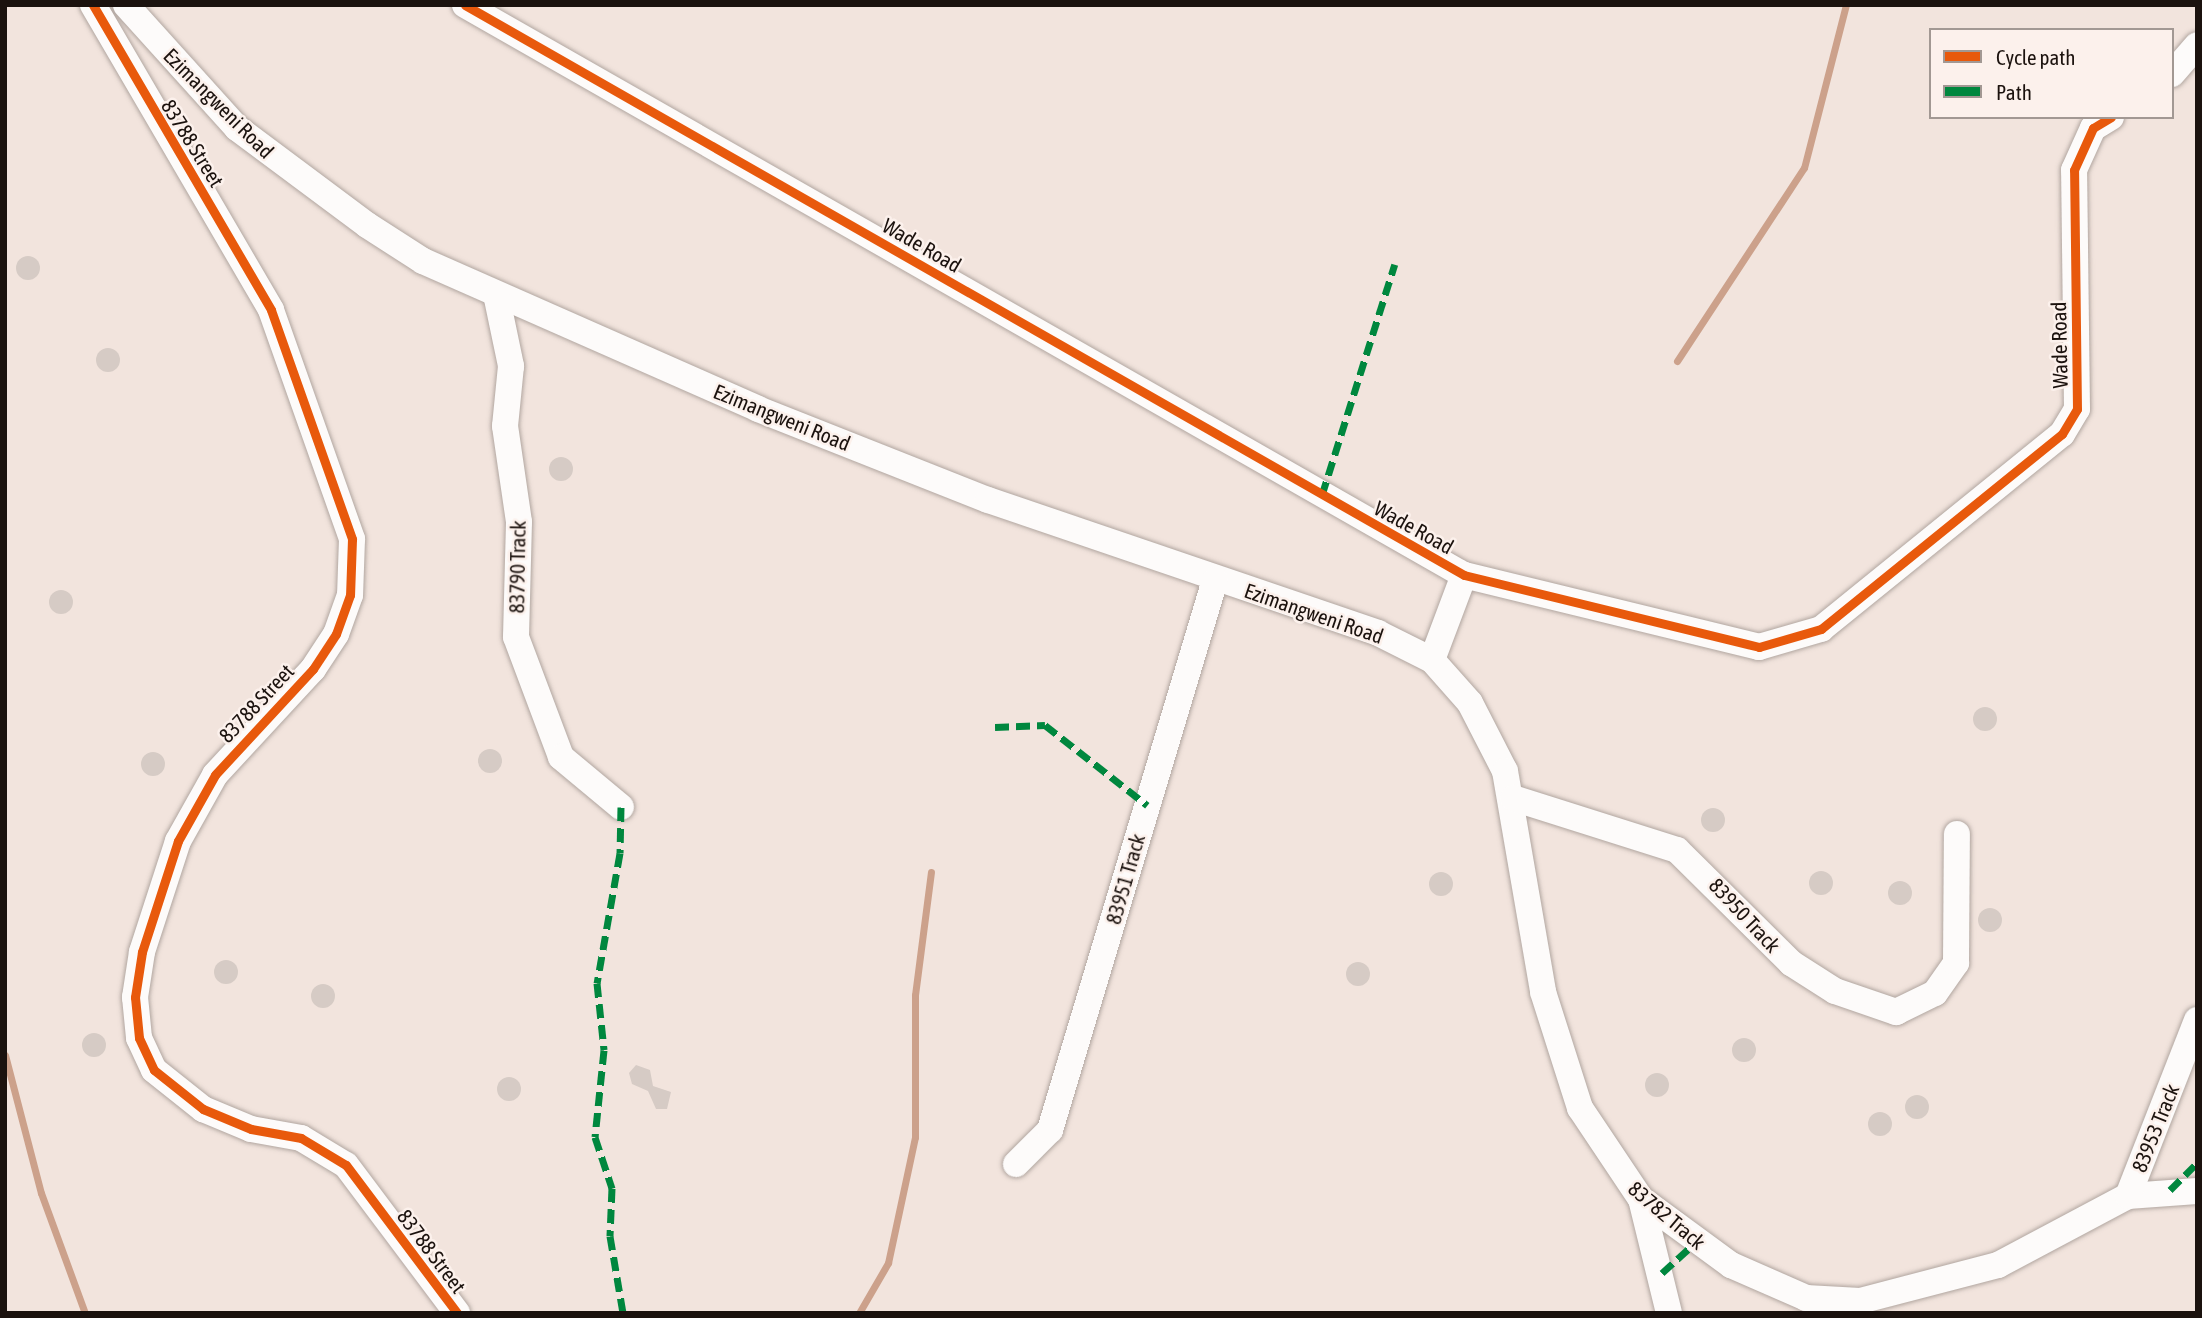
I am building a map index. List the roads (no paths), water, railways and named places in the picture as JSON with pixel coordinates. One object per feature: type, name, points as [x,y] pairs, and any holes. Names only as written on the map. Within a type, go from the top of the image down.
[{"type":"street","name":"83788 Street","points":[[93,5],[271,310],[352,539],[351,595],[336,634],[313,669],[215,775],[178,841],[142,952],[135,997],[139,1038],[154,1070],[203,1110],[251,1129],[301,1138],[346,1165],[457,1313]]},
{"type":"street","name":"Ezimangweni Road","points":[[126,5],[237,128],[295,177],[424,261],[758,409],[1215,580],[1378,633],[1432,660]]},
{"type":"street","name":"Wade Road","points":[[465,5],[1464,575],[1759,647],[1821,629],[2048,450],[2077,408],[2073,180],[2079,149],[2093,128],[2108,119]]},
{"type":"street","points":[[2174,72],[2197,46]]},
{"type":"street","name":"83790 Track","points":[[496,294],[511,366],[505,426],[519,522],[516,637],[561,757],[621,807]]},
{"type":"street","points":[[1432,660],[1464,575]]},
{"type":"street","name":"83951 Track","points":[[1016,1164],[1050,1130],[1215,580]]},
{"type":"street","name":"83782 Track","points":[[1432,660],[1470,703],[1513,798],[1543,992],[1560,1056],[1600,1146],[1641,1199],[1731,1265],[1786,1302],[1860,1301],[1998,1265],[2128,1196],[2197,1191]]},
{"type":"street","name":"83950 Track","points":[[1513,798],[1677,850],[1791,964],[1835,991],[1896,1012],[1935,993],[1956,963],[1957,834]]},
{"type":"street","name":"83953 Track","points":[[2128,1196],[2197,1020]]},
{"type":"street","points":[[1641,1199],[1669,1313]]},
{"type":"waterway","points":[[1677,361],[1804,168],[1846,5]]},
{"type":"waterway","points":[[859,1313],[888,1263],[915,1137],[915,995],[931,872]]},
{"type":"waterway","points":[[5,1055],[41,1193],[85,1313]]}]
